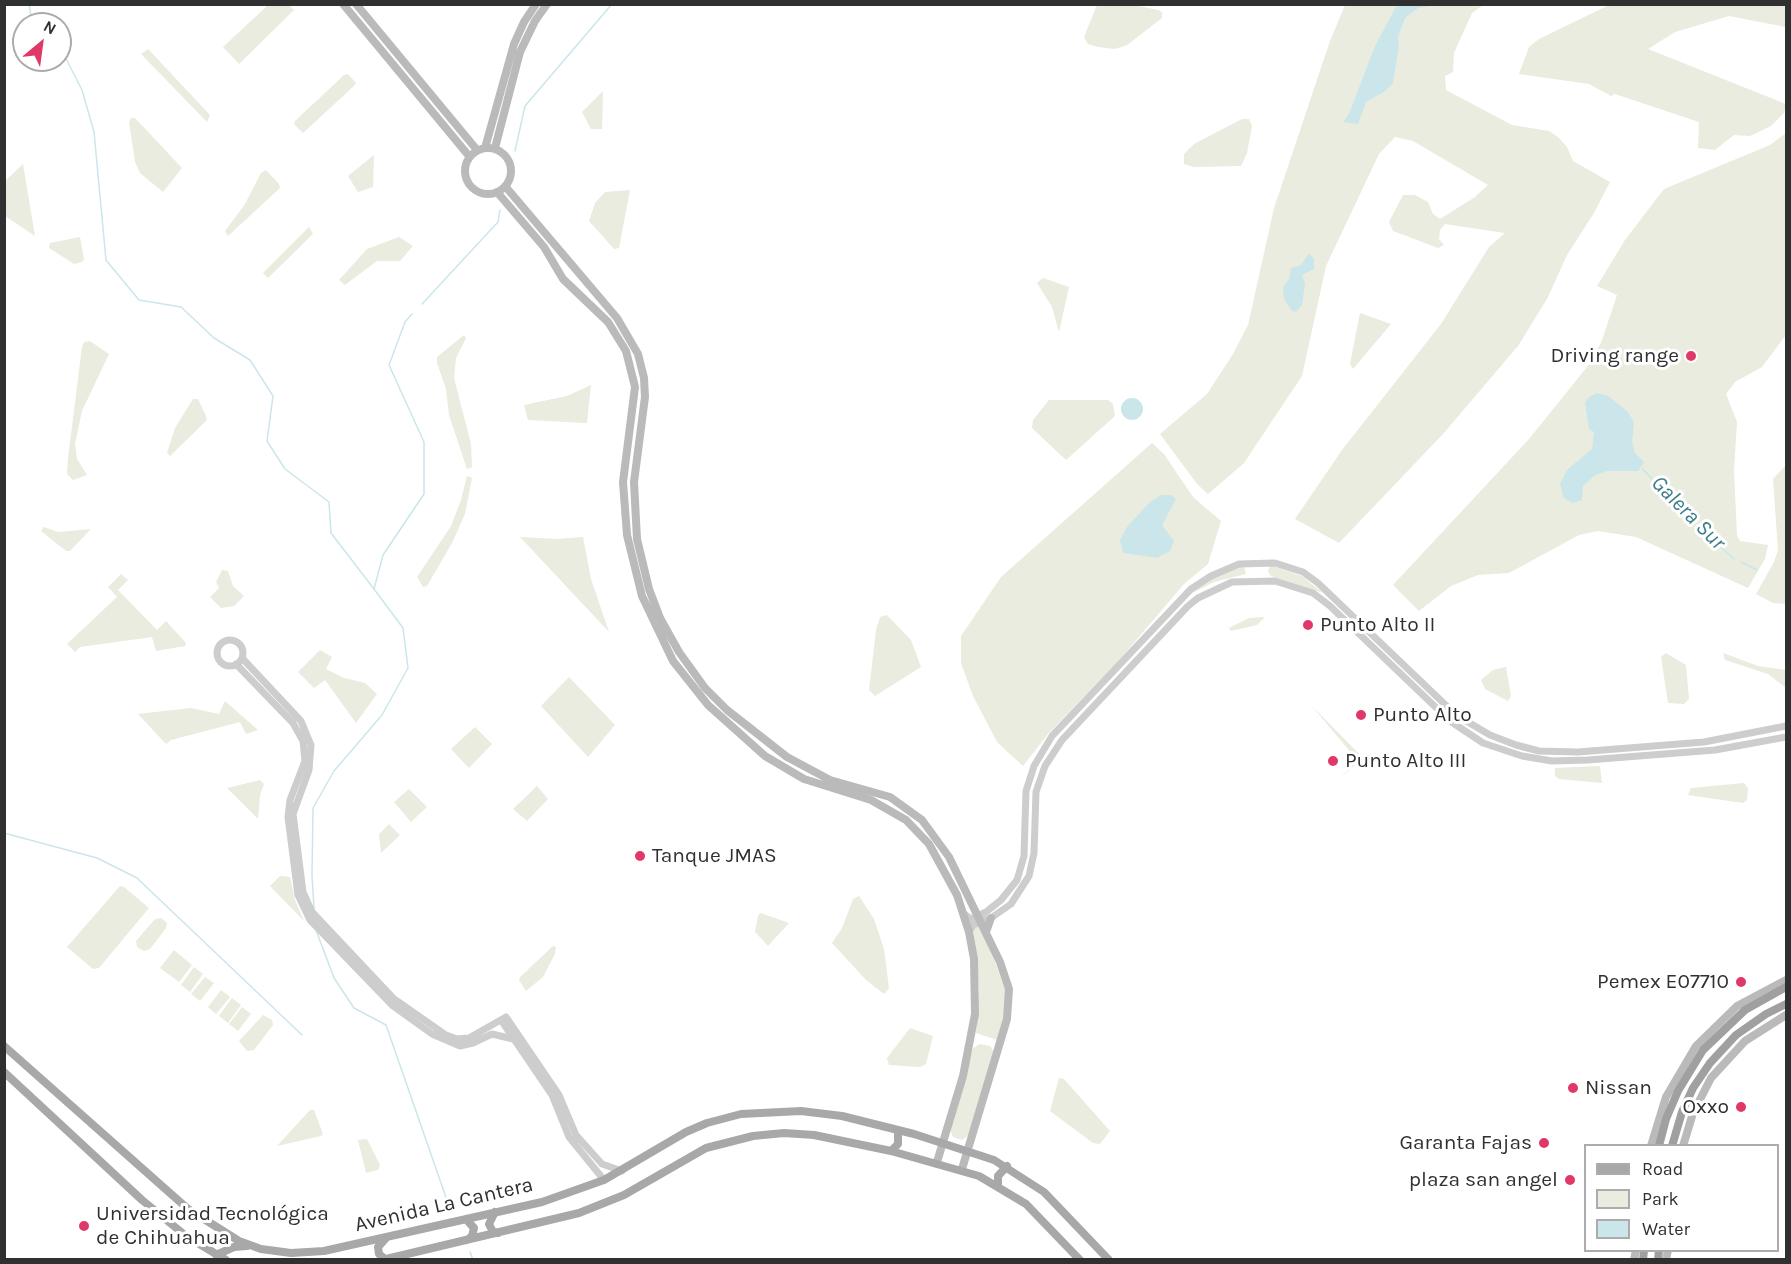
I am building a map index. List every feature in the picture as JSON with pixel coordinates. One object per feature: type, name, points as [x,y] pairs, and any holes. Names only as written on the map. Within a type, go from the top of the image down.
[{"type":"highway","points":[[1660,1144],[1666,1119],[1678,1090],[1703,1050],[1745,1010],[1786,987]]},
{"type":"highway","points":[[1673,1144],[1682,1112],[1693,1088],[1710,1063],[1736,1035],[1766,1014],[1786,1004]]},
{"type":"main road","points":[[343,4],[469,156]]},
{"type":"main road","points":[[356,4],[481,149]]},
{"type":"main road","points":[[481,149],[514,44],[524,22],[536,4]]},
{"type":"main road","points":[[495,148],[520,52],[535,21],[547,4]]},
{"type":"main road","points":[[495,148],[507,157],[510,164],[511,172],[505,186],[497,192],[483,193],[470,185],[465,174],[469,156],[481,149],[495,148]]},
{"type":"main road","points":[[505,186],[560,248],[626,330],[642,367],[645,397],[635,463],[634,512],[642,566],[656,608],[671,639],[695,674],[716,699],[750,730],[810,771],[830,780],[881,794],[909,808],[922,820],[943,848],[1004,970],[1009,1006],[1000,1046],[962,1169]]},
{"type":"main road","points":[[497,192],[534,235],[563,279],[608,322],[626,351],[636,387],[624,469],[627,535],[635,576],[652,622],[673,661],[691,686],[729,725],[765,756],[791,772],[822,786],[884,806],[906,820],[929,844],[946,874],[969,933],[976,986],[975,1014],[965,1068],[937,1162]]},
{"type":"main road","points":[[534,235],[560,248]]},
{"type":"main road","points":[[729,725],[750,730]]},
{"type":"main road","points":[[986,932],[991,918]]},
{"type":"main road","points":[[1652,1144],[1666,1096],[1696,1046],[1737,1006],[1786,980]]},
{"type":"main road","points":[[1684,1144],[1693,1113],[1711,1078],[1745,1041],[1786,1015]]},
{"type":"main road","name":"Avenida La Cantera","points":[[4,1046],[188,1209],[215,1228],[250,1246],[275,1252],[307,1253],[559,1197],[622,1171],[686,1132],[741,1114],[813,1112],[897,1130],[969,1149],[1007,1166],[1044,1192],[1109,1260]]},
{"type":"main road","points":[[4,1072],[142,1200],[186,1236],[226,1260]]},
{"type":"main road","points":[[891,1151],[898,1144],[897,1130]]},
{"type":"main road","name":"Avenida La Cantera","points":[[383,1259],[498,1233],[596,1207],[624,1195],[688,1156],[737,1138],[767,1134],[798,1134],[937,1162],[962,1169],[998,1185],[1026,1204],[1080,1260]]},
{"type":"main road","points":[[998,1185],[998,1176],[1007,1166]]},
{"type":"main road","points":[[495,1212],[489,1224],[493,1232],[498,1233]]},
{"type":"main road","points":[[466,1219],[474,1228],[472,1236],[467,1240]]},
{"type":"main road","points":[[383,1259],[378,1248],[390,1235]]},
{"type":"main road","points":[[216,1255],[234,1247],[250,1246]]},
{"type":"street","points":[[969,933],[973,925],[1012,888],[1020,871],[1024,856],[1026,791],[1045,746],[1065,721],[1191,589],[1211,576],[1239,564],[1264,562],[1286,566],[1312,578],[1450,722],[1483,742],[1522,756],[1552,761],[1599,759],[1714,750],[1786,737]]},
{"type":"street","points":[[963,913],[971,919],[991,918],[1015,899],[1031,870],[1034,853],[1035,798],[1050,757],[1080,719],[1192,602],[1232,582],[1249,580],[1288,583],[1322,599],[1456,715],[1490,735],[1532,749],[1578,752],[1704,742],[1786,726]]},
{"type":"street","points":[[242,658],[236,664],[229,666],[219,660],[217,652],[222,643],[231,640],[238,644],[242,650],[242,658],[293,712],[308,735],[311,763],[291,808]]},
{"type":"street","points":[[236,664],[293,723],[303,741],[303,768],[291,808],[294,871],[301,903],[317,927],[402,1013],[432,1034],[460,1046],[478,1038],[499,1034],[515,1036],[559,1095],[578,1138],[603,1164],[622,1171]]},
{"type":"street","points":[[974,907],[990,909]]},
{"type":"street","points":[[478,1038],[504,1018],[555,1101],[569,1137],[604,1180]]},
{"type":"green space","points":[[268,5],[289,5],[294,10],[239,64],[223,47]]},
{"type":"green space","points":[[1097,5],[1134,5],[1158,10],[1162,12],[1162,18],[1127,45],[1115,49],[1098,47],[1088,44],[1084,37]]},
{"type":"green space","points":[[1345,5],[1483,5],[1472,13],[1454,53],[1453,72],[1445,76],[1446,90],[1512,125],[1549,131],[1567,147],[1573,161],[1610,182],[1594,213],[1567,255],[1547,299],[1518,346],[1443,434],[1339,543],[1295,519],[1342,450],[1441,324],[1489,247],[1505,233],[1445,224],[1440,230],[1439,239],[1444,245],[1438,248],[1393,231],[1389,222],[1403,195],[1415,195],[1428,202],[1433,214],[1440,219],[1475,197],[1488,185],[1413,141],[1395,137],[1379,154],[1326,266],[1302,376],[1244,463],[1208,494],[1197,484],[1160,434],[1207,394],[1233,354],[1248,325],[1274,208],[1330,41]]},
{"type":"green space","points":[[1609,5],[1786,5],[1786,27],[1729,16],[1675,32],[1648,49],[1786,104],[1784,113],[1771,126],[1750,136],[1734,135],[1715,150],[1698,148],[1699,122],[1615,94],[1611,96],[1589,84],[1519,74],[1529,47],[1539,39]]},
{"type":"green space","points":[[148,49],[210,115],[207,122],[141,54]]},
{"type":"green space","points":[[348,74],[356,83],[354,86],[303,133],[294,124],[295,121],[344,75]]},
{"type":"green space","points":[[603,91],[602,129],[591,129],[582,112]]},
{"type":"green space","points":[[131,118],[135,118],[182,168],[163,192],[140,173],[135,162],[129,122]]},
{"type":"green space","points":[[1242,119],[1249,119],[1252,126],[1247,153],[1241,166],[1194,167],[1184,164],[1184,154],[1194,144]]},
{"type":"green space","points":[[1786,133],[1786,335],[1762,367],[1735,382],[1726,394],[1737,422],[1734,471],[1737,535],[1740,541],[1768,545],[1765,559],[1748,588],[1636,537],[1598,531],[1579,535],[1509,573],[1478,575],[1451,586],[1419,611],[1393,585],[1529,439],[1587,367],[1601,343],[1617,295],[1597,286],[1625,240],[1664,189],[1770,145]]},
{"type":"green space","points":[[374,155],[373,187],[358,192],[348,176]]},
{"type":"green space","points":[[23,164],[35,236],[5,216],[5,181]]},
{"type":"green space","points":[[266,170],[280,188],[228,236],[225,231],[245,204],[261,173]]},
{"type":"green space","points":[[630,190],[619,248],[614,249],[589,221],[595,203],[605,192]]},
{"type":"green space","points":[[309,227],[313,234],[268,278],[263,273]]},
{"type":"green space","points":[[80,237],[84,260],[82,262],[74,264],[49,248],[50,243]]},
{"type":"green space","points":[[399,237],[413,246],[400,261],[377,261],[345,285],[339,280],[367,249]]},
{"type":"green space","points":[[1043,278],[1069,287],[1059,332],[1052,307],[1037,283]]},
{"type":"green space","points":[[1360,313],[1391,324],[1353,369],[1350,364]]},
{"type":"green space","points":[[464,335],[466,338],[456,358],[454,378],[471,444],[472,467],[467,469],[449,415],[446,389],[437,363],[437,357]]},
{"type":"green space","points":[[90,341],[109,354],[82,411],[75,444],[77,459],[87,475],[73,480],[67,474],[68,458],[82,347],[84,342]]},
{"type":"green space","points":[[591,385],[587,423],[528,420],[524,405],[567,396]]},
{"type":"green space","points":[[193,399],[198,399],[207,418],[206,421],[170,456],[167,453],[175,428]]},
{"type":"green space","points":[[1049,400],[1108,400],[1113,404],[1115,416],[1066,460],[1032,428],[1033,420]]},
{"type":"green space","points":[[1152,443],[1164,454],[1193,497],[1221,521],[1208,564],[1184,584],[1120,659],[1048,734],[1023,766],[997,742],[973,696],[961,663],[961,636],[1001,577]]},
{"type":"green space","points":[[1786,465],[1786,604],[1773,603],[1756,594],[1778,550],[1773,479]]},
{"type":"green space","points":[[467,476],[472,478],[465,514],[452,543],[427,586],[423,587],[417,577],[451,526]]},
{"type":"green space","points":[[44,527],[58,532],[91,529],[70,551],[66,551],[41,531]]},
{"type":"green space","points":[[520,537],[557,539],[583,537],[591,579],[609,632]]},
{"type":"green space","points":[[1270,565],[1302,576],[1323,593],[1271,576],[1268,571]]},
{"type":"green space","points":[[1244,566],[1246,574],[1214,582],[1190,594],[1213,576]]},
{"type":"green space","points":[[222,570],[228,571],[233,586],[244,596],[234,606],[221,608],[210,597],[219,588],[216,582]]},
{"type":"green space","points":[[121,574],[128,580],[118,590],[157,630],[166,621],[186,643],[185,646],[156,651],[152,637],[80,647],[75,652],[67,644],[117,597],[108,587]]},
{"type":"green space","points":[[887,615],[911,640],[921,667],[875,696],[869,690],[876,630],[880,617]]},
{"type":"green space","points":[[1265,617],[1257,625],[1231,631],[1229,628],[1249,618]]},
{"type":"green space","points":[[320,650],[332,657],[326,669],[344,678],[365,683],[377,694],[356,723],[325,680],[314,688],[298,672]]},
{"type":"green space","points":[[1666,653],[1686,665],[1689,699],[1684,704],[1668,703],[1661,657]]},
{"type":"green space","points":[[1723,653],[1758,666],[1786,670],[1786,688],[1768,674],[1725,660]]},
{"type":"green space","points":[[1506,667],[1511,696],[1508,701],[1485,689],[1481,680],[1493,670]]},
{"type":"green space","points":[[569,677],[615,725],[588,757],[541,706]]},
{"type":"green space","points":[[225,701],[258,730],[246,734],[240,722],[171,740],[166,744],[138,714],[191,708],[219,714]]},
{"type":"green space","points":[[1311,705],[1363,758],[1339,779],[1353,765],[1353,755]]},
{"type":"green space","points":[[475,727],[492,744],[469,768],[451,749]]},
{"type":"green space","points":[[1600,766],[1602,783],[1559,779],[1555,776],[1555,768]]},
{"type":"green space","points":[[260,780],[264,784],[260,795],[258,819],[227,788]]},
{"type":"green space","points":[[1744,783],[1748,788],[1747,800],[1743,803],[1688,795],[1691,788]]},
{"type":"green space","points":[[537,786],[548,799],[527,821],[513,809]]},
{"type":"green space","points":[[409,789],[427,807],[411,822],[394,802]]},
{"type":"green space","points":[[389,824],[400,835],[381,853],[379,834]]},
{"type":"green space","points":[[280,876],[290,877],[295,900],[304,921],[270,886]]},
{"type":"green space","points":[[120,886],[149,908],[99,968],[93,969],[67,947]]},
{"type":"green space","points":[[859,896],[874,919],[884,949],[889,988],[884,994],[866,980],[832,943],[842,928],[853,899]]},
{"type":"green space","points":[[761,913],[789,923],[768,946],[755,932],[758,915]]},
{"type":"green space","points":[[161,918],[167,923],[166,928],[150,949],[144,951],[137,947],[136,941],[155,919]]},
{"type":"green space","points":[[978,926],[990,948],[1005,989],[1005,1015],[997,1040],[976,1033],[979,989],[973,929]]},
{"type":"green space","points":[[553,946],[556,947],[555,954],[543,977],[526,991],[519,980],[520,977]]},
{"type":"green space","points":[[174,950],[192,965],[179,982],[160,968]]},
{"type":"green space","points":[[194,967],[203,974],[190,992],[181,985]]},
{"type":"green space","points":[[205,977],[214,983],[200,1001],[191,994]]},
{"type":"green space","points":[[221,990],[230,997],[216,1014],[208,1007]]},
{"type":"green space","points":[[232,998],[241,1005],[228,1023],[219,1016]]},
{"type":"green space","points":[[242,1007],[251,1014],[238,1031],[229,1024]]},
{"type":"green space","points":[[263,1015],[272,1020],[273,1025],[254,1050],[247,1051],[239,1041]]},
{"type":"green space","points":[[910,1028],[933,1036],[926,1064],[920,1067],[889,1065],[887,1058]]},
{"type":"green space","points":[[980,1044],[990,1046],[994,1052],[968,1136],[962,1140],[953,1137],[950,1129],[973,1048]]},
{"type":"green space","points":[[1059,1078],[1064,1079],[1110,1131],[1100,1144],[1093,1143],[1050,1111]]},
{"type":"green space","points":[[310,1110],[314,1110],[323,1134],[277,1146]]},
{"type":"green space","points":[[367,1139],[380,1165],[378,1170],[366,1173],[358,1140]]},
{"type":"water","points":[[1397,5],[1438,5],[1418,8],[1405,18],[1398,37],[1399,46],[1393,83],[1384,92],[1366,102],[1358,124],[1343,122],[1349,114],[1375,46]]},
{"type":"water","points":[[1309,253],[1314,259],[1314,269],[1302,275],[1305,284],[1302,305],[1296,312],[1292,311],[1284,299],[1283,287],[1289,279],[1291,268],[1301,265]]},
{"type":"water","points":[[1597,393],[1608,396],[1628,412],[1634,423],[1632,442],[1635,453],[1644,462],[1638,471],[1607,471],[1594,476],[1583,486],[1582,500],[1573,503],[1564,498],[1560,484],[1567,470],[1592,449],[1594,432],[1589,429],[1585,403],[1589,397]]},
{"type":"water","points":[[1132,398],[1140,401],[1143,409],[1140,417],[1132,420],[1124,417],[1121,409],[1124,401]]},
{"type":"water","points":[[1161,495],[1171,495],[1176,499],[1162,525],[1174,541],[1170,551],[1157,558],[1123,553],[1120,540],[1127,527],[1150,502]]},
{"type":"waterway","points":[[29,4],[30,12]]},
{"type":"waterway","points":[[515,151],[525,106],[612,4]]},
{"type":"waterway","points":[[72,70],[82,90],[94,132],[106,260],[139,300],[181,307],[214,338],[250,360],[273,396],[267,441],[285,469],[329,502],[331,533],[374,589]]},
{"type":"waterway","points":[[422,304],[498,222],[500,210]]},
{"type":"waterway","points":[[314,909],[313,808],[334,771],[382,715],[408,668],[403,628],[374,589],[383,555],[424,494],[424,442],[389,365],[405,322],[412,314]]},
{"type":"waterway","name":"Galera Sur","points":[[1642,468],[1682,512],[1734,559]]},
{"type":"waterway","name":"Galera Sur","points":[[1741,562],[1757,570]]},
{"type":"waterway","points":[[4,833],[97,858],[137,878],[302,1035]]},
{"type":"waterway","points":[[316,930],[334,978],[354,1008],[386,1025],[449,1206]]},
{"type":"waterway","points":[[470,1252],[473,1260]]},
{"type":"place","name":"Driving range","points":[[1691,356]]},
{"type":"place","name":"Punto Alto II","points":[[1308,625]]},
{"type":"place","name":"Punto Alto","points":[[1361,715]]},
{"type":"place","name":"Punto Alto III","points":[[1333,761]]},
{"type":"place","name":"Tanque JMAS","points":[[640,856]]},
{"type":"place","name":"Pemex E07710","points":[[1741,982]]},
{"type":"place","name":"Nissan","points":[[1573,1088]]},
{"type":"place","name":"Oxxo","points":[[1741,1107]]},
{"type":"place","name":"Garanta Fajas","points":[[1544,1143]]},
{"type":"place","name":"plaza san angel","points":[[1570,1180]]},
{"type":"place","name":"Universidad Tecnológica de Chihuahua","points":[[84,1226]]}]
